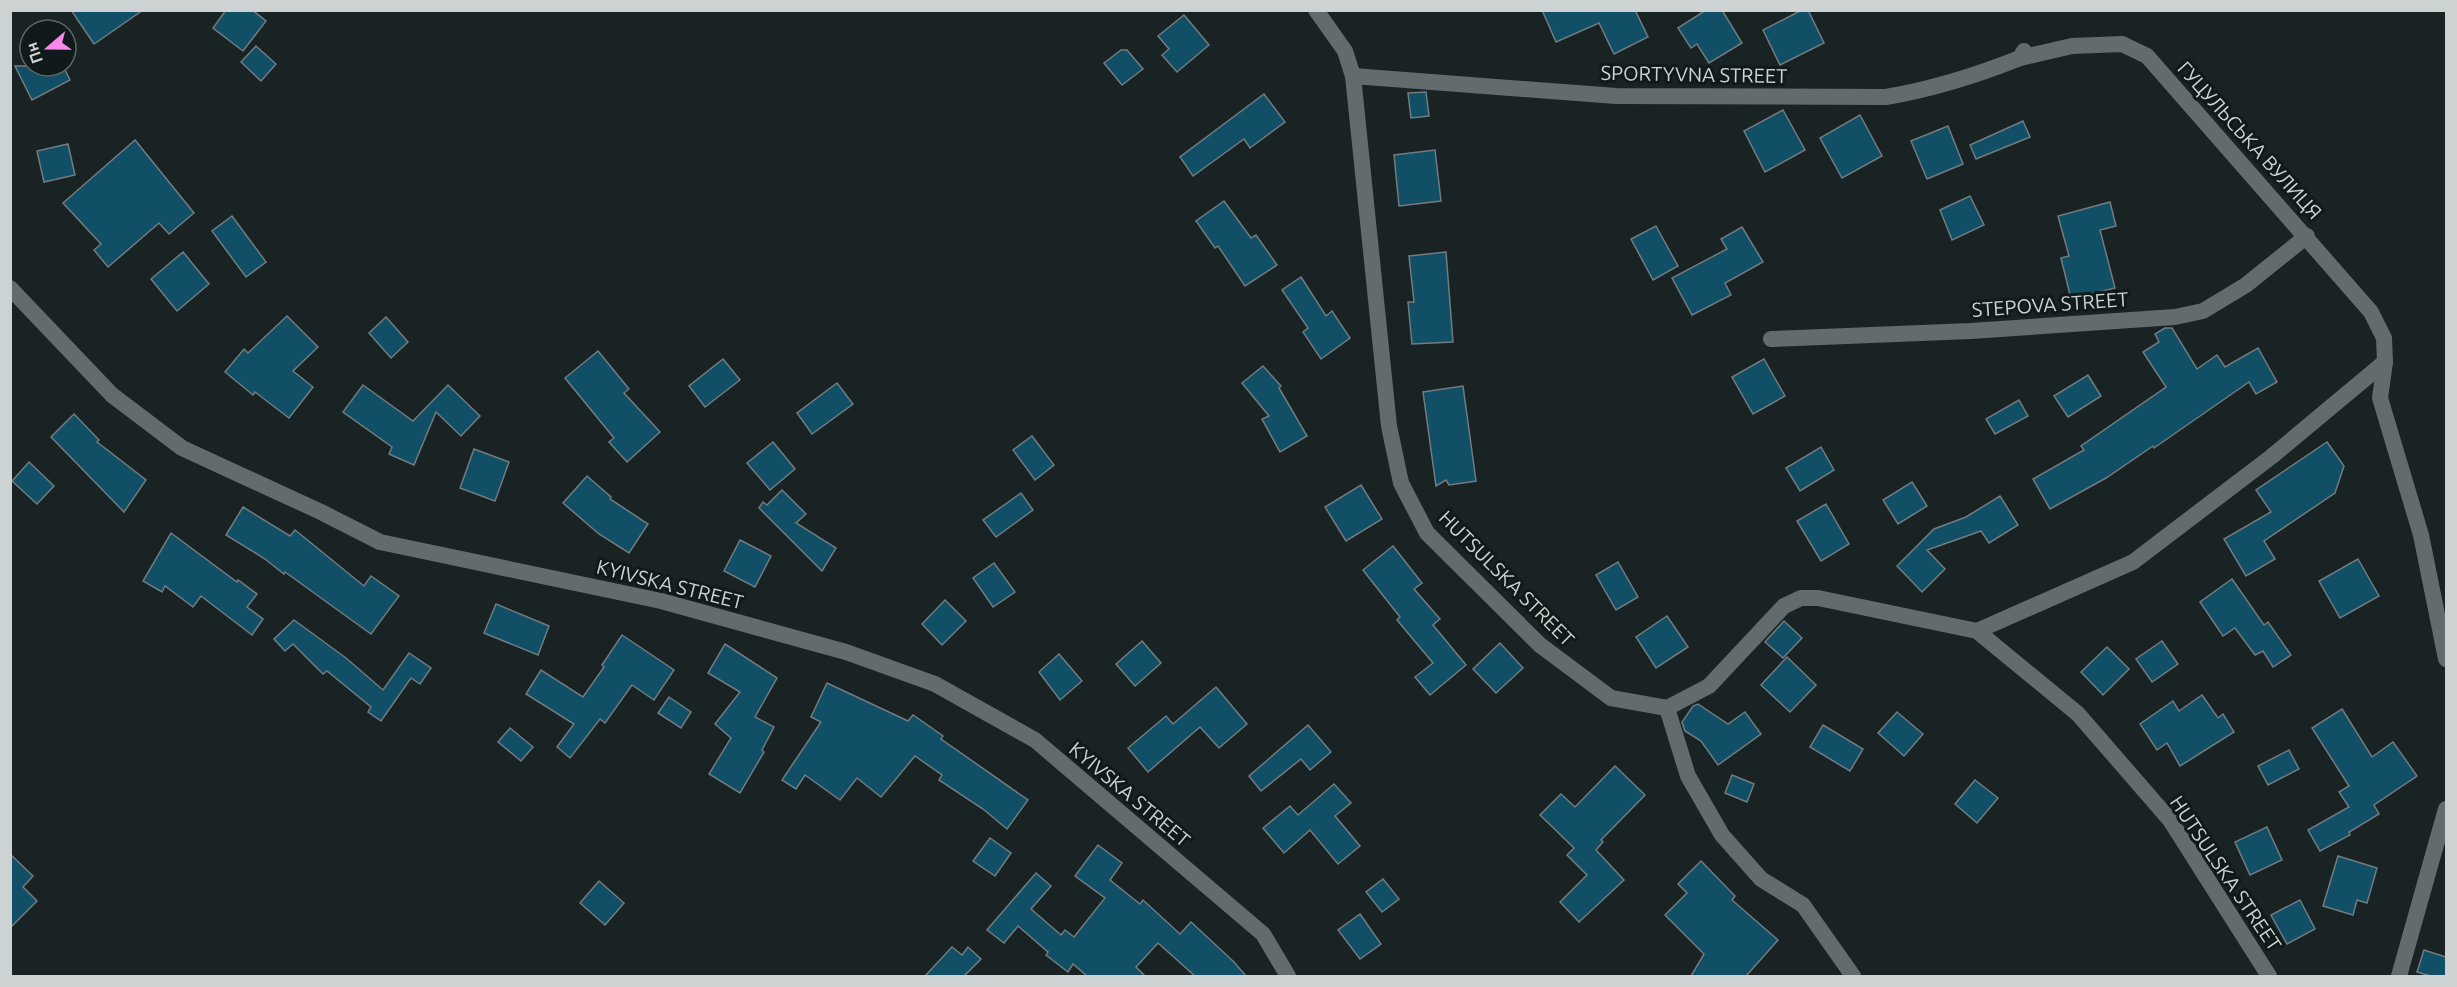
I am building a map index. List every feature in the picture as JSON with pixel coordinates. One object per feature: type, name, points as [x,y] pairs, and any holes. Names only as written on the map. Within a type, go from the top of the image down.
[{"type":"street","name":"HUTSULSKA STREET","points":[[1316,10],[1345,51],[1353,76],[1389,426],[1401,483],[1427,533],[1540,645],[1611,698],[1667,708],[1709,686],[1785,606],[1802,598],[1818,598],[1977,631],[2078,714],[2170,820],[2269,976]]},
{"type":"street","name":"ГУЦУЛЬСЬКА ВУЛИЦЯ","points":[[2022,54],[2072,46],[2122,44],[2147,56],[2307,236],[2371,312],[2385,338],[2385,362],[2380,398],[2421,535],[2446,659]]},
{"type":"street","name":"SPORTYVNA STREET","points":[[1353,76],[1616,96],[1886,97],[1970,78],[2022,54]]},
{"type":"street","name":"STEPOVA STREET","points":[[1771,339],[1971,332],[2175,317],[2203,310],[2246,285],[2307,236]]},
{"type":"street","name":"KYIVSKA STREET","points":[[10,288],[112,395],[182,448],[380,542],[661,601],[846,652],[935,684],[1035,740],[1263,934],[1288,976]]},
{"type":"street","points":[[1977,631],[2133,562],[2271,457],[2385,362]]},
{"type":"street","points":[[1667,708],[1688,776],[1722,835],[1761,879],[1803,905],[1853,976]]},
{"type":"street","points":[[2399,976],[2446,809]]},
{"type":"building","points":[[71,10],[143,10],[94,44]]},
{"type":"building","points":[[226,10],[252,10],[266,21],[243,51],[213,28]]},
{"type":"building","points":[[1542,10],[1635,10],[1648,37],[1614,54],[1599,23],[1556,42]]},
{"type":"building","points":[[1706,10],[1722,10],[1742,43],[1709,63],[1697,44],[1691,48],[1678,28]]},
{"type":"building","points":[[1802,10],[1808,10],[1824,43],[1780,65],[1763,30]]},
{"type":"building","points":[[1184,15],[1209,45],[1177,72],[1162,55],[1169,49],[1158,36]]},
{"type":"building","points":[[256,46],[276,64],[261,81],[241,62]]},
{"type":"building","points":[[1121,50],[1127,50],[1143,69],[1122,85],[1104,63]]},
{"type":"building","points":[[21,78],[69,78],[70,80],[32,100]]},
{"type":"building","points":[[1426,92],[1429,116],[1411,118],[1408,93]]},
{"type":"building","points":[[1264,94],[1285,122],[1250,148],[1244,139],[1193,176],[1180,157]]},
{"type":"building","points":[[1783,110],[1805,150],[1765,172],[1744,131]]},
{"type":"building","points":[[1860,115],[1882,156],[1842,178],[1820,138]]},
{"type":"building","points":[[2023,121],[2030,137],[1976,159],[1970,145]]},
{"type":"building","points":[[1948,126],[1963,164],[1927,179],[1911,141]]},
{"type":"building","points":[[135,140],[194,213],[169,234],[159,223],[108,267],[94,250],[101,244],[63,203]]},
{"type":"building","points":[[68,144],[75,175],[44,182],[37,151]]},
{"type":"building","points":[[1435,150],[1441,201],[1399,206],[1394,155]]},
{"type":"building","points":[[1970,196],[1984,225],[1952,240],[1940,210]]},
{"type":"building","points":[[1224,201],[1251,238],[1256,235],[1277,265],[1245,286],[1218,246],[1215,248],[1196,221]]},
{"type":"building","points":[[2110,202],[2116,226],[2100,230],[2115,288],[2071,299],[2061,258],[2069,256],[2058,216]]},
{"type":"building","points":[[232,216],[266,262],[246,277],[212,231]]},
{"type":"building","points":[[1656,226],[1678,266],[1653,280],[1631,239]]},
{"type":"building","points":[[1742,227],[1763,262],[1725,283],[1731,295],[1692,315],[1672,278],[1727,249],[1721,239]]},
{"type":"building","points":[[183,252],[209,284],[177,311],[151,279]]},
{"type":"building","points":[[1446,252],[1453,342],[1412,344],[1408,302],[1414,302],[1409,256]]},
{"type":"building","points":[[1301,277],[1326,316],[1332,311],[1350,338],[1321,359],[1303,332],[1308,328],[1282,290]]},
{"type":"building","points":[[287,316],[318,347],[293,371],[313,387],[289,418],[255,392],[253,395],[225,372],[244,349],[248,353]]},
{"type":"building","points":[[386,317],[408,342],[391,358],[369,333]]},
{"type":"building","points":[[2165,328],[2172,328],[2197,369],[2217,355],[2225,367],[2258,348],[2277,382],[2256,394],[2249,382],[2154,448],[2153,446],[2106,478],[2050,509],[2033,479],[2084,450],[2081,446],[2166,387],[2143,352],[2159,342],[2155,334]]},
{"type":"building","points":[[598,351],[629,389],[624,393],[660,432],[627,462],[609,442],[614,438],[565,378]]},
{"type":"building","points":[[723,359],[740,380],[705,407],[689,386]]},
{"type":"building","points":[[1764,359],[1785,396],[1753,414],[1732,377]]},
{"type":"building","points":[[1263,366],[1281,386],[1279,388],[1307,436],[1280,452],[1262,419],[1269,416],[1242,383]]},
{"type":"building","points":[[2088,375],[2101,396],[2068,417],[2054,396]]},
{"type":"building","points":[[837,383],[853,404],[812,434],[797,413]]},
{"type":"building","points":[[363,385],[413,421],[448,385],[480,416],[461,436],[436,412],[414,465],[389,454],[392,447],[343,412]]},
{"type":"building","points":[[1463,386],[1476,481],[1449,485],[1446,480],[1436,486],[1423,392]]},
{"type":"building","points":[[2019,400],[2028,416],[1995,434],[1986,419]]},
{"type":"building","points":[[74,414],[99,440],[97,442],[146,480],[124,512],[51,437]]},
{"type":"building","points":[[1032,436],[1054,465],[1035,480],[1013,450]]},
{"type":"building","points":[[773,442],[795,469],[770,490],[747,463]]},
{"type":"building","points":[[2327,442],[2344,466],[2335,493],[2264,541],[2275,559],[2246,576],[2224,539],[2271,512],[2256,490]]},
{"type":"building","points":[[1821,447],[1834,470],[1800,491],[1786,468]]},
{"type":"building","points":[[474,449],[509,462],[495,501],[460,488]]},
{"type":"building","points":[[29,462],[54,486],[37,504],[12,481]]},
{"type":"building","points":[[587,476],[611,497],[610,499],[648,524],[629,553],[599,534],[563,503]]},
{"type":"building","points":[[1912,482],[1927,506],[1898,524],[1883,500]]},
{"type":"building","points":[[1361,485],[1382,519],[1346,541],[1325,507]]},
{"type":"building","points":[[782,490],[806,514],[796,523],[836,548],[822,571],[759,508],[763,502],[767,505]]},
{"type":"building","points":[[1021,493],[1033,510],[996,537],[983,520]]},
{"type":"building","points":[[2000,496],[2018,525],[1989,543],[1981,531],[1927,550],[1945,569],[1922,592],[1897,566],[1934,529],[1966,517]]},
{"type":"building","points":[[1826,504],[1849,544],[1821,561],[1797,521]]},
{"type":"building","points":[[243,507],[290,536],[295,530],[364,586],[371,576],[399,596],[371,634],[285,572],[284,574],[265,559],[226,535]]},
{"type":"building","points":[[171,533],[257,594],[247,607],[263,619],[252,635],[201,596],[193,607],[165,586],[162,592],[143,581]]},
{"type":"building","points":[[740,540],[771,556],[755,587],[724,571]]},
{"type":"building","points":[[1393,546],[1422,583],[1414,589],[1440,619],[1433,625],[1466,665],[1430,695],[1415,677],[1433,663],[1397,620],[1400,617],[1363,570]]},
{"type":"building","points":[[2358,559],[2379,596],[2340,618],[2319,581]]},
{"type":"building","points":[[1618,562],[1638,597],[1616,610],[1596,575]]},
{"type":"building","points":[[994,563],[1015,592],[993,607],[973,578]]},
{"type":"building","points":[[2232,579],[2264,625],[2268,622],[2291,655],[2273,667],[2263,651],[2255,655],[2235,628],[2223,636],[2200,602]]},
{"type":"building","points":[[945,600],[966,621],[942,645],[922,624]]},
{"type":"building","points":[[496,604],[549,626],[538,655],[484,633]]},
{"type":"building","points":[[1667,616],[1688,647],[1656,668],[1636,637]]},
{"type":"building","points":[[294,620],[346,658],[383,690],[409,653],[431,668],[420,684],[411,678],[381,721],[368,712],[371,707],[327,671],[323,674],[293,644],[285,651],[274,639]]},
{"type":"building","points":[[1784,621],[1802,638],[1783,658],[1765,642]]},
{"type":"building","points":[[622,635],[674,670],[654,700],[632,685],[605,723],[600,719],[570,758],[557,747],[574,724],[526,694],[541,670],[583,697],[604,667],[602,665]]},
{"type":"building","points":[[1142,641],[1161,663],[1135,686],[1116,664]]},
{"type":"building","points":[[2162,641],[2178,664],[2152,682],[2136,659]]},
{"type":"building","points":[[1500,643],[1523,668],[1496,693],[1473,669]]},
{"type":"building","points":[[725,644],[777,678],[755,717],[774,727],[762,750],[764,752],[740,793],[709,774],[731,738],[715,724],[740,692],[708,673]]},
{"type":"building","points":[[2107,647],[2129,669],[2103,695],[2081,672]]},
{"type":"building","points":[[1059,654],[1082,681],[1060,700],[1039,672]]},
{"type":"building","points":[[1787,657],[1816,685],[1790,712],[1761,685]]},
{"type":"building","points":[[827,683],[908,721],[913,715],[943,736],[941,739],[1028,800],[1007,829],[983,809],[939,780],[942,775],[915,756],[881,797],[857,778],[840,800],[805,775],[796,789],[782,780],[821,722],[811,717]]},
{"type":"building","points":[[1216,687],[1247,724],[1219,748],[1200,727],[1148,772],[1128,748],[1166,716],[1173,724]]},
{"type":"building","points":[[2202,695],[2218,718],[2223,714],[2234,732],[2180,766],[2167,743],[2157,750],[2140,724],[2173,701],[2179,711]]},
{"type":"building","points":[[669,697],[691,712],[681,728],[658,713]]},
{"type":"building","points":[[1698,704],[1728,724],[1745,712],[1761,734],[1718,765],[1701,741],[1685,731],[1682,722],[1693,706]]},
{"type":"building","points":[[2342,709],[2372,757],[2393,742],[2417,776],[2374,805],[2379,814],[2349,832],[2350,835],[2320,851],[2308,830],[2349,807],[2339,792],[2349,786],[2312,728]]},
{"type":"building","points":[[1897,712],[1923,734],[1904,756],[1878,733]]},
{"type":"building","points":[[1308,725],[1331,752],[1310,770],[1301,759],[1261,791],[1249,776]]},
{"type":"building","points":[[1823,725],[1863,749],[1850,771],[1810,747]]},
{"type":"building","points":[[510,728],[533,747],[521,761],[498,742]]},
{"type":"building","points":[[2289,750],[2299,769],[2268,785],[2258,766]]},
{"type":"building","points":[[1615,766],[1645,795],[1601,840],[1603,842],[1596,850],[1624,880],[1579,922],[1560,902],[1587,875],[1567,855],[1574,848],[1540,815],[1561,794],[1575,807]]},
{"type":"building","points":[[1732,775],[1754,784],[1747,802],[1725,793]]},
{"type":"building","points":[[1975,780],[1998,798],[1977,823],[1955,804]]},
{"type":"building","points":[[1334,784],[1351,803],[1335,816],[1360,846],[1338,864],[1310,830],[1284,853],[1263,828],[1290,806],[1298,815]]},
{"type":"building","points":[[2267,827],[2282,860],[2250,875],[2235,842]]},
{"type":"building","points":[[990,838],[1011,853],[995,876],[973,861]]},
{"type":"building","points":[[1098,845],[1122,863],[1110,880],[1140,904],[1143,900],[1180,934],[1191,922],[1246,976],[1195,976],[1158,943],[1136,967],[1145,976],[1087,976],[1073,964],[1068,972],[1046,955],[1048,952],[1018,926],[1004,943],[987,930],[1036,873],[1051,886],[1031,909],[1061,935],[1065,930],[1074,937],[1105,898],[1075,876]]},
{"type":"building","points":[[10,854],[33,876],[23,887],[37,901],[10,928]]},
{"type":"building","points":[[2338,856],[2377,868],[2367,903],[2357,900],[2353,915],[2323,906]]},
{"type":"building","points":[[1701,861],[1735,896],[1732,900],[1778,940],[1746,976],[1691,976],[1704,954],[1665,915],[1687,893],[1678,884]]},
{"type":"building","points":[[1383,879],[1399,899],[1382,912],[1366,892]]},
{"type":"building","points":[[599,881],[624,903],[605,925],[580,903]]},
{"type":"building","points":[[2300,900],[2315,929],[2287,944],[2271,915]]},
{"type":"building","points":[[1360,914],[1381,944],[1360,959],[1338,930]]},
{"type":"building","points":[[952,947],[962,955],[968,947],[981,959],[964,976],[925,976]]},
{"type":"building","points":[[2424,950],[2446,957],[2446,976],[2431,976],[2417,972]]}]
